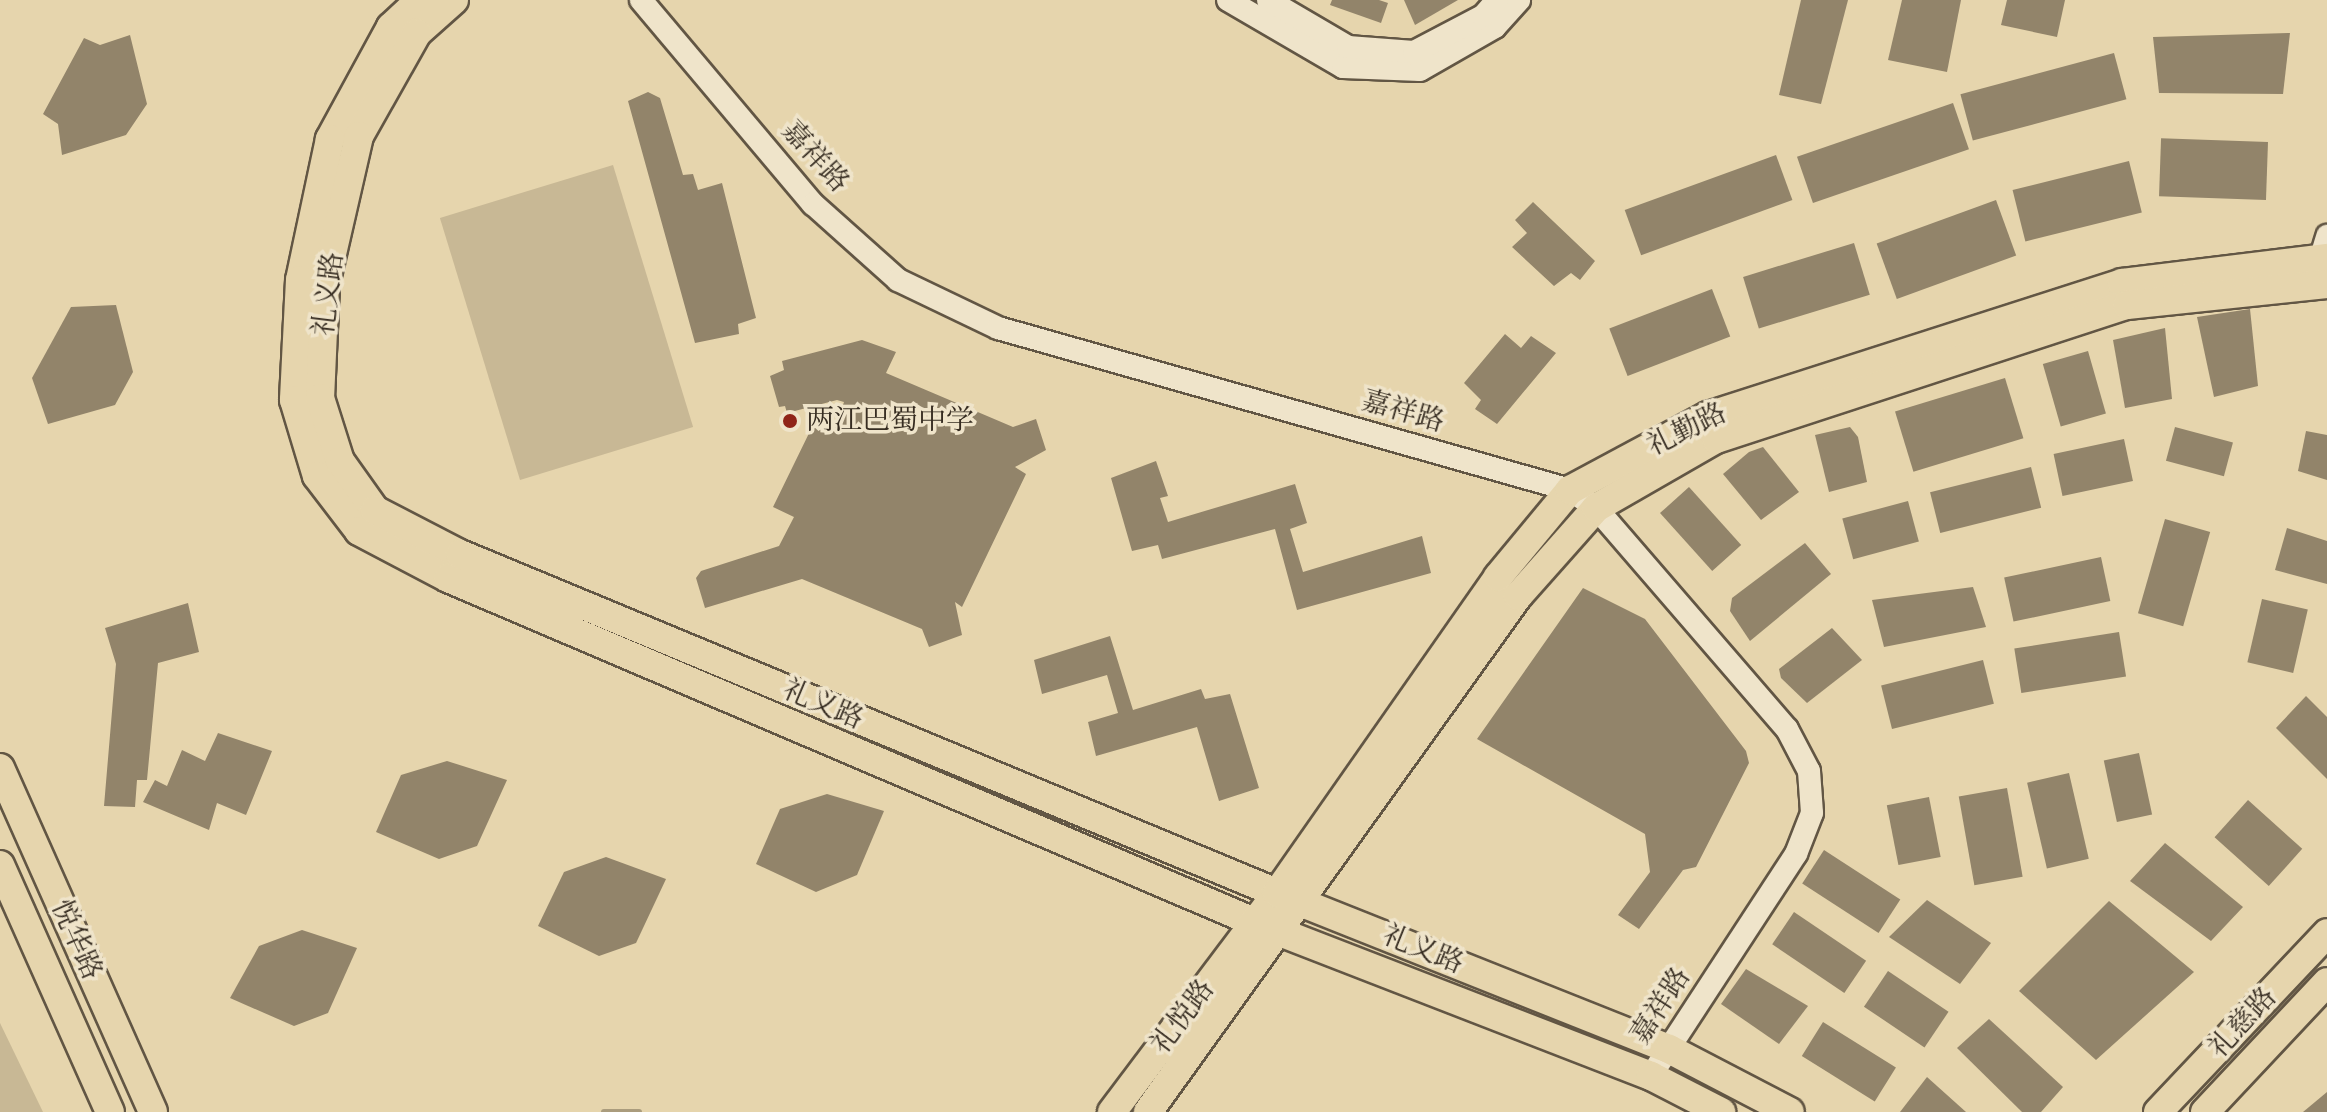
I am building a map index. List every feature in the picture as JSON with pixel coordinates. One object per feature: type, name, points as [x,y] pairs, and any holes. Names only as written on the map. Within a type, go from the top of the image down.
[{"type":"main road","name":"礼义路","points":[[420,0],[391,27],[330,139],[300,280],[294,400],[317,476],[359,531],[448,578],[1267,926],[1651,1076],[1721,1112]]},
{"type":"main road","name":"礼义路","points":[[454,0],[417,33],[359,136],[325,285],[320,398],[340,461],[375,510],[460,554],[1290,897],[1669,1049],[1790,1112]]},
{"type":"main road","name":"礼勤路","points":[[1267,926],[1518,596],[1596,508],[1716,439],[2127,305],[2323,263]]},
{"type":"main road","name":"礼勤路","points":[[1290,897],[1498,577],[1570,490],[1708,416],[2122,283],[2323,263]]},
{"type":"main road","name":"悦华路","points":[[0,768],[153,1112]]},
{"type":"main road","name":"悦华路","points":[[0,865],[110,1112]]},
{"type":"main road","name":"礼悦路","points":[[1112,1112],[1267,926]]},
{"type":"main road","name":"礼悦路","points":[[1148,1112],[1267,926]]},
{"type":"main road","name":"礼慈路","points":[[2158,1112],[2327,933]]},
{"type":"main road","name":"礼慈路","points":[[2205,1112],[2327,982]]},
{"type":"street","name":"嘉祥路","points":[[641,0],[813,204],[898,280],[998,328],[1570,490],[1596,508],[1787,729],[1809,771],[1812,813],[1796,854],[1651,1076]]},
{"type":"street","points":[[1228,0],[1343,67],[1420,70],[1495,27],[1519,0]]},
{"type":"street","points":[[1268,0],[1348,47],[1414,52],[1483,16],[1497,0]]},
{"type":"shaded area","points":[[613,165],[693,427],[520,480],[440,218]]},
{"type":"shaded area","points":[[0,1023],[43,1112],[0,1112]]},
{"type":"building","points":[[1332,0],[1379,0],[1388,3],[1381,23],[1330,5]]},
{"type":"building","points":[[1404,0],[1458,0],[1415,25]]},
{"type":"building","points":[[1801,0],[1848,0],[1821,104],[1779,95]]},
{"type":"building","points":[[1902,0],[1961,0],[1947,72],[1888,60]]},
{"type":"building","points":[[2007,0],[2065,0],[2057,37],[2001,25]]},
{"type":"building","points":[[2290,33],[2283,94],[2159,93],[2153,37]]},
{"type":"building","points":[[130,35],[147,104],[126,135],[62,155],[58,124],[43,114],[84,38],[100,45]]},
{"type":"building","points":[[2114,53],[2126,99],[1973,141],[1960,94]]},
{"type":"building","points":[[648,92],[660,98],[683,175],[693,174],[698,190],[722,183],[756,318],[738,324],[739,334],[695,343],[628,101]]},
{"type":"building","points":[[1953,103],[1969,149],[1813,203],[1797,157]]},
{"type":"building","points":[[2161,138],[2268,142],[2266,200],[2159,196]]},
{"type":"building","points":[[1776,155],[1792,200],[1641,255],[1625,210]]},
{"type":"building","points":[[2129,161],[2142,212],[2025,241],[2013,190]]},
{"type":"building","points":[[1996,200],[2016,255],[1897,299],[1877,243]]},
{"type":"building","points":[[1533,202],[1595,261],[1580,280],[1571,273],[1554,286],[1512,247],[1527,233],[1515,220]]},
{"type":"building","points":[[1854,243],[1870,295],[1759,329],[1743,277]]},
{"type":"building","points":[[1712,289],[1730,337],[1628,376],[1609,328]]},
{"type":"building","points":[[116,305],[133,372],[115,405],[48,424],[32,378],[71,307]]},
{"type":"building","points":[[2250,309],[2258,386],[2214,397],[2197,317]]},
{"type":"building","points":[[2165,328],[2172,399],[2125,408],[2113,340]]},
{"type":"building","points":[[1505,334],[1521,348],[1531,336],[1556,353],[1497,424],[1475,409],[1481,400],[1464,383]]},
{"type":"building","points":[[862,340],[896,352],[886,373],[1013,427],[1036,419],[1046,450],[1015,467],[1026,474],[962,607],[955,602],[962,635],[929,647],[922,629],[802,579],[705,608],[696,578],[701,571],[779,546],[794,517],[773,507],[814,423],[834,431],[844,402],[837,400],[787,413],[785,406],[779,407],[770,376],[784,370],[782,361]]},
{"type":"building","points":[[2088,351],[2106,413],[2061,426],[2043,364]]},
{"type":"building","points":[[2005,378],[2023,438],[1913,472],[1895,412]]},
{"type":"building","points":[[1850,427],[1858,437],[1867,482],[1829,492],[1815,435]]},
{"type":"building","points":[[2175,427],[2233,443],[2224,476],[2166,461]]},
{"type":"building","points":[[2306,431],[2327,435],[2327,480],[2298,471]]},
{"type":"building","points":[[2124,439],[2133,481],[2063,496],[2054,454]]},
{"type":"building","points":[[1763,447],[1799,492],[1761,520],[1723,474],[1749,452]]},
{"type":"building","points":[[1156,461],[1168,496],[1160,498],[1168,522],[1295,484],[1307,523],[1290,529],[1303,572],[1422,536],[1431,573],[1297,610],[1275,529],[1162,559],[1158,545],[1132,551],[1111,478]]},
{"type":"building","points":[[2031,467],[2041,508],[1940,533],[1930,492]]},
{"type":"building","points":[[1689,487],[1741,545],[1712,571],[1660,513]]},
{"type":"building","points":[[1908,501],[1919,542],[1853,559],[1842,519]]},
{"type":"building","points":[[2165,519],[2210,532],[2183,626],[2138,613]]},
{"type":"building","points":[[2287,528],[2327,541],[2327,584],[2275,570]]},
{"type":"building","points":[[1805,543],[1831,574],[1750,641],[1730,611],[1732,598]]},
{"type":"building","points":[[2101,557],[2110,601],[2014,622],[2004,578]]},
{"type":"building","points":[[1973,587],[1986,627],[1884,647],[1872,600]]},
{"type":"building","points":[[1583,588],[1645,619],[1746,751],[1749,763],[1696,867],[1683,870],[1639,929],[1618,915],[1650,872],[1645,834],[1477,739]]},
{"type":"building","points":[[2262,599],[2308,610],[2293,673],[2247,662]]},
{"type":"building","points":[[188,603],[199,652],[158,663],[147,780],[137,780],[135,807],[104,806],[116,664],[105,628]]},
{"type":"building","points":[[1832,628],[1862,660],[1807,703],[1781,678],[1779,669]]},
{"type":"building","points":[[2119,632],[2126,676],[2021,693],[2014,649]]},
{"type":"building","points":[[1110,636],[1133,710],[1201,689],[1205,699],[1230,694],[1259,788],[1219,801],[1197,727],[1096,756],[1088,722],[1118,713],[1107,675],[1042,694],[1034,660]]},
{"type":"building","points":[[1983,660],[1994,704],[1892,729],[1881,685]]},
{"type":"building","points":[[2306,696],[2327,717],[2327,779],[2276,728]]},
{"type":"building","points":[[218,733],[272,751],[246,815],[217,803],[209,830],[143,802],[155,780],[167,786],[182,750],[205,761]]},
{"type":"building","points":[[2139,753],[2152,815],[2117,822],[2104,760]]},
{"type":"building","points":[[447,761],[507,780],[477,846],[439,859],[376,832],[401,775]]},
{"type":"building","points":[[2069,773],[2089,859],[2047,868],[2027,783]]},
{"type":"building","points":[[2007,788],[2023,877],[1974,885],[1959,797]]},
{"type":"building","points":[[827,794],[884,811],[857,875],[816,892],[756,864],[780,809]]},
{"type":"building","points":[[1929,797],[1941,857],[1898,865],[1887,805]]},
{"type":"building","points":[[2248,800],[2302,849],[2269,886],[2215,837]]},
{"type":"building","points":[[2165,843],[2243,907],[2211,941],[2130,881]]},
{"type":"building","points":[[1824,850],[1900,900],[1879,933],[1802,884]]},
{"type":"building","points":[[606,857],[666,879],[636,943],[599,956],[538,926],[564,872]]},
{"type":"building","points":[[1927,900],[1991,943],[1960,984],[1889,937]]},
{"type":"building","points":[[2109,901],[2194,972],[2096,1060],[2019,991]]},
{"type":"building","points":[[1794,912],[1866,961],[1844,993],[1772,944]]},
{"type":"building","points":[[302,930],[357,948],[328,1013],[294,1026],[230,998],[259,946]]},
{"type":"building","points":[[1746,969],[1808,1006],[1779,1044],[1721,1004]]},
{"type":"building","points":[[1888,971],[1949,1012],[1924,1047],[1864,1007]]},
{"type":"building","points":[[1989,1019],[2063,1087],[2041,1112],[2022,1112],[1957,1048]]},
{"type":"building","points":[[1823,1022],[1896,1068],[1875,1101],[1802,1056]]},
{"type":"building","points":[[1927,1077],[1966,1112],[1900,1112]]},
{"type":"building","points":[[2327,1092],[2327,1112],[2303,1112]]},
{"type":"waterway","points":[[604,1112],[639,1112]]},
{"type":"place","name":"两江巴蜀中学","points":[[790,421]]}]
